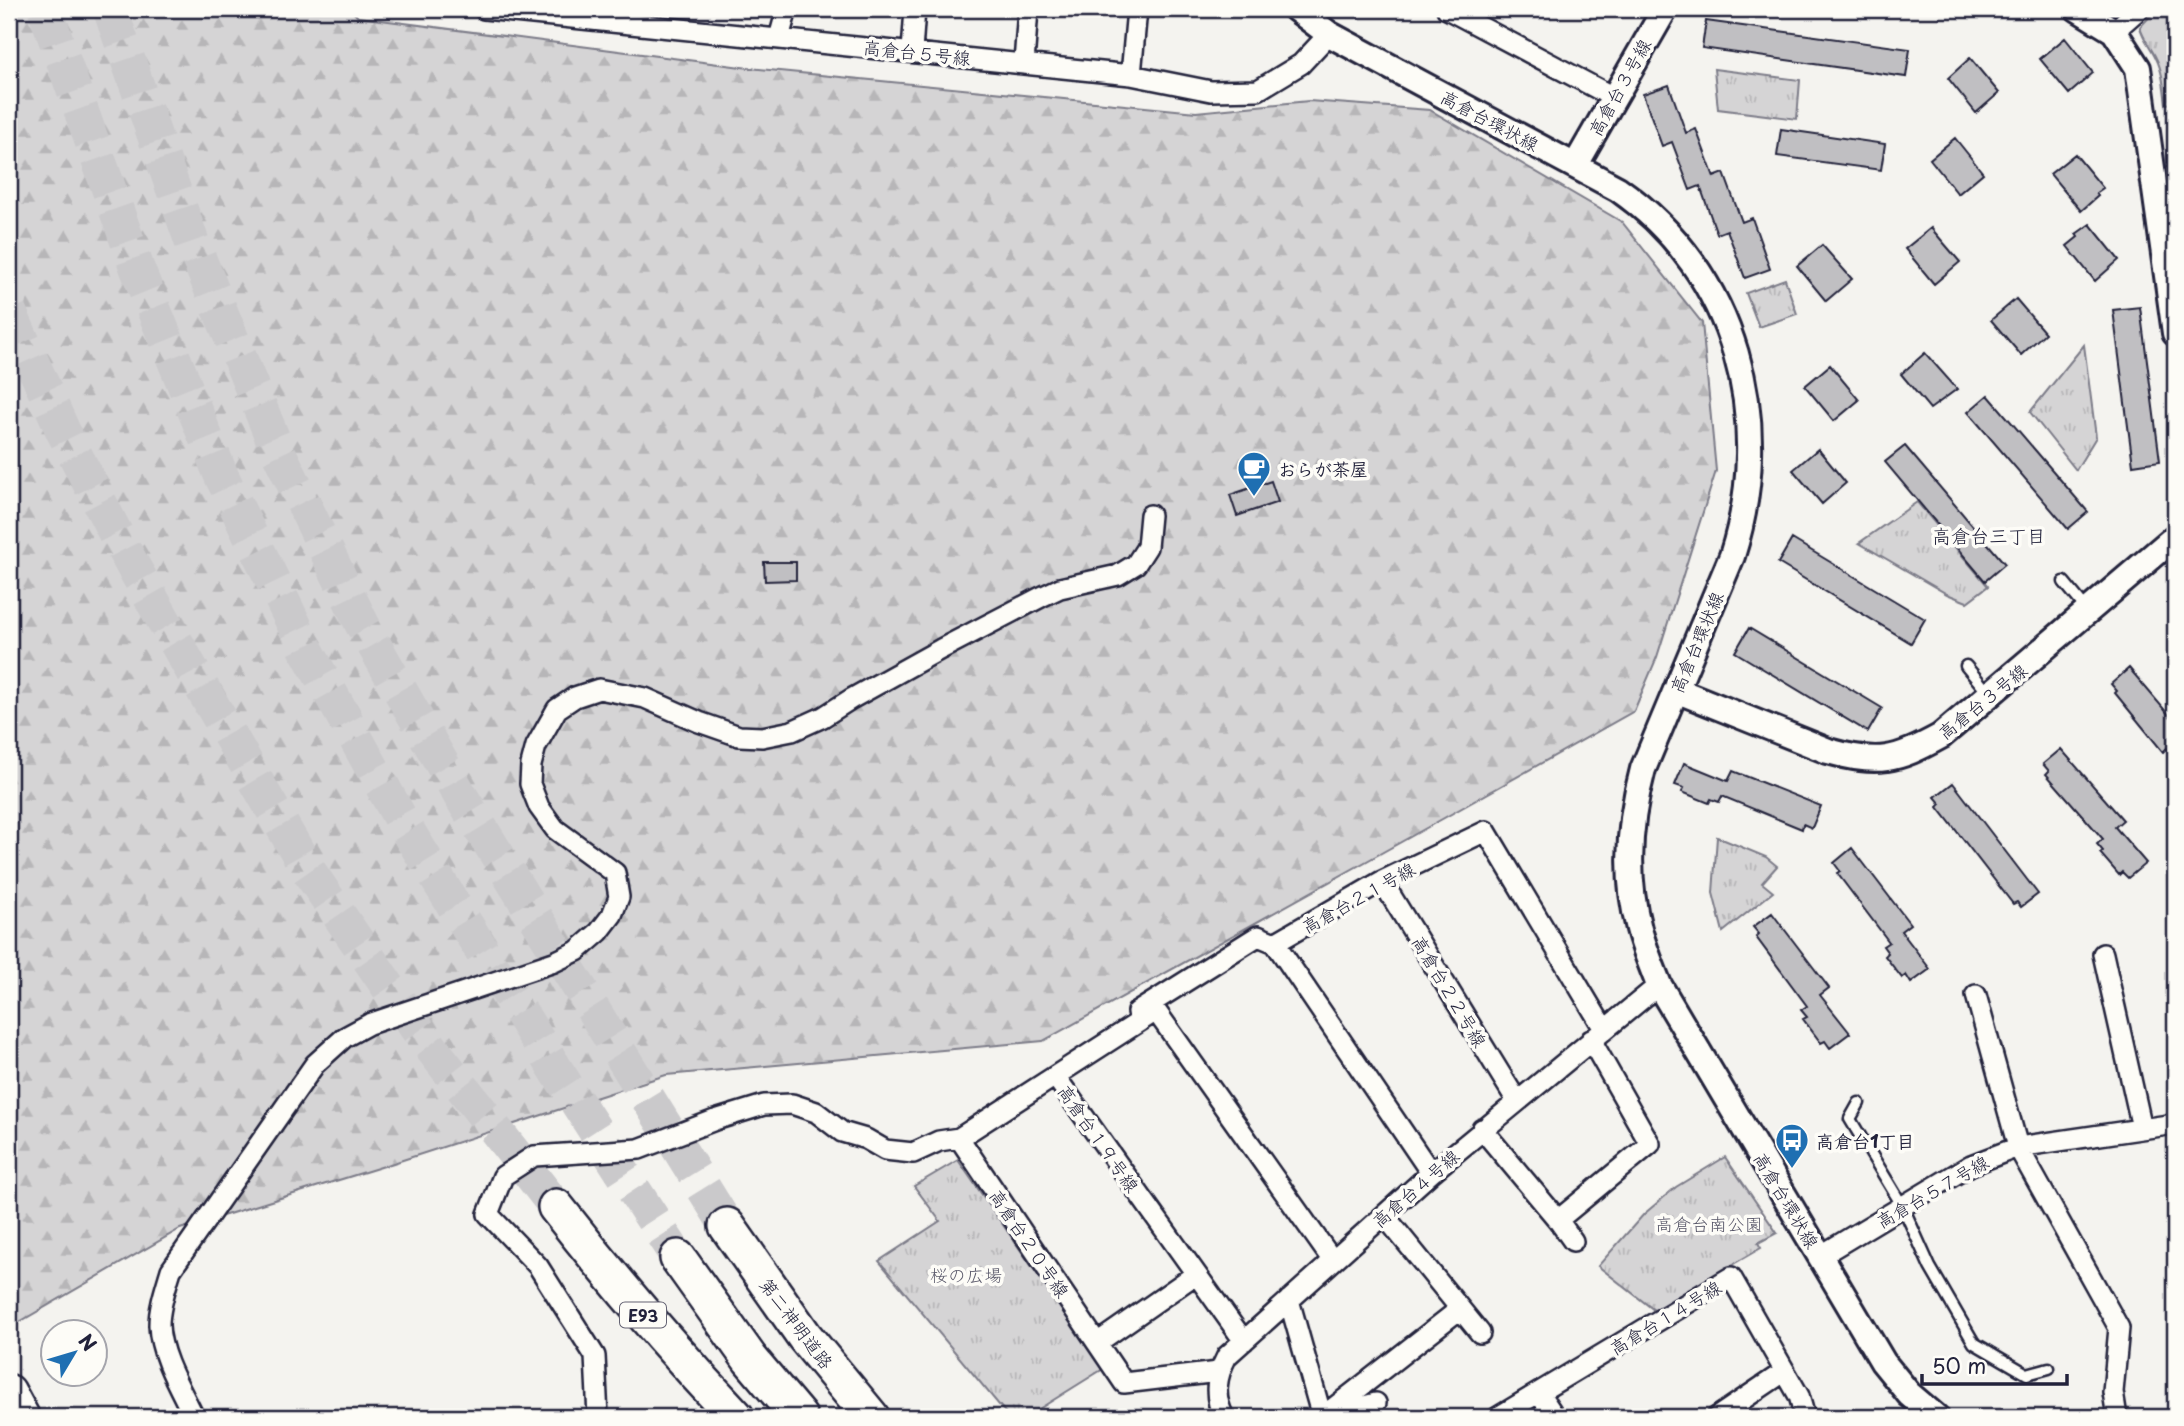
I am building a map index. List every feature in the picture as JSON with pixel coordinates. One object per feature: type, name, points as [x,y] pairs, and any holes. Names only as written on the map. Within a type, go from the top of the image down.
[{"type":"highway","name":"E93","points":[[556,1207],[614,1280],[736,1417]]},
{"type":"highway","name":"第二神明道路","points":[[727,1226],[805,1337],[871,1417]]},
{"type":"highway","points":[[678,1258],[750,1359],[799,1417]]},
{"type":"main road","points":[[9,1391],[23,1417]]},
{"type":"street","name":"高倉台５号線","points":[[484,9],[612,15],[779,38],[1131,75],[1211,91],[1258,89],[1301,64],[1329,34]]},
{"type":"street","points":[[779,38],[787,9]]},
{"type":"street","points":[[912,51],[915,9]]},
{"type":"street","points":[[1024,63],[1028,9]]},
{"type":"street","points":[[1131,75],[1137,9]]},
{"type":"street","name":"高倉台環状線","points":[[1296,9],[1329,34],[1618,189],[1669,233],[1712,292],[1742,371],[1750,450],[1739,535],[1643,769],[1637,791],[1631,833],[1631,873],[1637,920],[1659,985],[1883,1362],[1909,1394],[1937,1417]]},
{"type":"street","points":[[1447,9],[1614,97]]},
{"type":"street","name":"高倉台３号線","points":[[1575,166],[1664,9]]},
{"type":"street","points":[[2078,9],[2114,31],[2138,68],[2175,333]]},
{"type":"street","points":[[2114,31],[2139,9]]},
{"type":"street","points":[[194,1417],[168,1362],[159,1325],[171,1270],[315,1063],[345,1037],[369,1024],[554,962],[577,951],[612,915],[620,897],[615,873],[555,829],[540,807],[530,783],[536,746],[557,709],[575,697],[599,689],[645,698],[739,736],[762,737],[792,731],[823,718],[851,699],[930,655],[1041,597],[1060,588],[1118,575],[1136,564],[1147,547],[1150,515]]},
{"type":"street","name":"高倉台３号線","points":[[1676,690],[1828,751],[1850,757],[1884,760],[1911,753],[1941,736],[2175,537]]},
{"type":"street","name":"高倉台２１号線","points":[[1275,943],[1382,881],[1486,831],[1597,1034]]},
{"type":"street","name":"高倉台２２号線","points":[[1382,881],[1517,1101]]},
{"type":"street","points":[[1125,1031],[1118,1024],[1258,936],[1275,943],[1431,1173]]},
{"type":"street","points":[[2103,954],[2142,1128]]},
{"type":"street","name":"高倉台４号線","points":[[1219,1372],[1227,1356],[1431,1173],[1659,985]]},
{"type":"street","points":[[1976,995],[2018,1147],[2119,1328],[2113,1392],[2117,1417]]},
{"type":"street","name":"高倉台１９号線","points":[[1244,1341],[1055,1076],[1156,1011],[1333,1261]]},
{"type":"street","points":[[1558,1220],[1650,1144],[1597,1034]]},
{"type":"street","points":[[598,1417],[595,1356],[538,1266],[488,1214],[503,1176],[534,1156],[639,1149],[715,1120],[764,1105],[792,1104],[816,1112],[842,1132],[866,1139],[885,1150],[913,1153],[939,1141],[959,1138],[1055,1076]]},
{"type":"street","name":"高倉台５７号線","points":[[1820,1256],[1971,1165],[2018,1147],[2175,1124]]},
{"type":"street","points":[[1482,1129],[1573,1241]]},
{"type":"street","name":"高倉台２０号線","points":[[959,1138],[1124,1383],[1219,1372]]},
{"type":"street","points":[[1384,1215],[1480,1334]]},
{"type":"street","points":[[1097,1343],[1196,1274]]},
{"type":"street","name":"高倉台１４号線","points":[[1498,1417],[1731,1277],[1799,1396],[1805,1417]]},
{"type":"street","points":[[1289,1300],[1322,1417]]},
{"type":"street","points":[[1322,1417],[1460,1309]]},
{"type":"street","points":[[1717,1417],[1785,1371]]},
{"type":"street","points":[[1219,1372],[1217,1404],[1224,1417]]},
{"type":"street","points":[[1539,1393],[1555,1417]]},
{"type":"street","points":[[1322,1417],[1376,1403]]},
{"type":"lane","points":[[2064,582],[2088,611]]},
{"type":"lane","points":[[1966,666],[1990,695]]},
{"type":"lane","points":[[1859,1103],[1850,1119],[1903,1207],[1930,1267],[1974,1343],[2027,1374],[2049,1368]]},
{"type":"green space","points":[[9,9],[350,9],[358,17],[749,68],[1196,112],[1309,101],[1430,110],[1622,222],[1702,323],[1716,471],[1657,657],[1634,711],[1043,1041],[666,1075],[180,1229],[9,1328]]},
{"type":"green space","points":[[2157,9],[2175,9],[2175,103],[2166,104],[2158,63],[2140,27]]},
{"type":"green space","points":[[1714,69],[1800,80],[1797,119],[1718,109]]},
{"type":"green space","points":[[1785,279],[1797,314],[1759,327],[1746,293]]},
{"type":"green space","points":[[2084,345],[2096,437],[2076,470],[2030,412]]},
{"type":"green space","points":[[1917,502],[1988,586],[1967,602],[1947,594],[1859,543]]},
{"type":"green space","points":[[1717,837],[1766,857],[1777,866],[1762,883],[1773,892],[1723,932],[1713,893]]},
{"type":"green space","name":"高倉台南公園","points":[[1725,1157],[1777,1233],[1758,1243],[1761,1248],[1654,1310],[1598,1266],[1644,1214],[1676,1187]]},
{"type":"green space","name":"桜の広場","points":[[958,1160],[1103,1369],[1026,1417],[1009,1417],[879,1261],[940,1221],[914,1186]]},
{"type":"building","points":[[1706,21],[1910,49],[1906,77],[1702,48]]},
{"type":"building","points":[[2065,38],[2093,73],[2069,94],[2040,59]]},
{"type":"building","points":[[1970,58],[1999,93],[1976,113],[1948,78]]},
{"type":"building","points":[[1669,85],[1686,133],[1696,129],[1714,177],[1724,173],[1742,222],[1752,218],[1770,269],[1745,278],[1727,230],[1717,234],[1700,186],[1690,190],[1672,142],[1662,146],[1643,94]]},
{"type":"building","points":[[1781,129],[1885,144],[1881,170],[1777,156]]},
{"type":"building","points":[[1955,138],[1983,173],[1958,194],[1930,159]]},
{"type":"building","points":[[2075,154],[2103,188],[2081,211],[2050,174]]},
{"type":"building","points":[[2090,224],[2119,260],[2095,281],[2067,246],[2078,237],[2076,234]]},
{"type":"building","points":[[1931,228],[1960,262],[1934,284],[1905,249]]},
{"type":"building","points":[[1822,245],[1852,279],[1826,301],[1797,266]]},
{"type":"building","points":[[2016,299],[2045,333],[2021,355],[1991,320]]},
{"type":"building","points":[[2140,307],[2160,461],[2133,465],[2113,310]]},
{"type":"building","points":[[1925,353],[1957,389],[1930,409],[1901,374]]},
{"type":"building","points":[[1830,365],[1859,400],[1834,421],[1805,386]]},
{"type":"building","points":[[1988,395],[2088,512],[2068,529],[1968,412]]},
{"type":"building","points":[[1905,446],[2005,564],[1985,581],[1885,462]]},
{"type":"building","points":[[1818,449],[1846,483],[1822,504],[1793,470]]},
{"type":"building","name":"おらが茶屋","points":[[1271,481],[1278,502],[1237,516],[1230,495]]},
{"type":"building","points":[[1792,539],[1925,619],[1911,643],[1778,563]]},
{"type":"building","points":[[764,562],[796,562],[796,580],[765,581]]},
{"type":"building","points":[[1749,628],[1882,708],[1868,732],[1735,652]]},
{"type":"building","points":[[2129,668],[2175,722],[2175,758],[2167,748],[2163,752],[2115,693],[2117,691],[2111,684]]},
{"type":"building","points":[[2061,749],[2123,820],[2115,827],[2146,863],[2128,878],[2122,872],[2119,875],[2100,853],[2103,851],[2097,844],[2103,839],[2046,774],[2049,771],[2043,764]]},
{"type":"building","points":[[1684,763],[1728,781],[1733,771],[1821,806],[1812,828],[1803,824],[1802,829],[1722,796],[1719,802],[1711,799],[1709,803],[1682,792],[1684,788],[1675,785]]},
{"type":"building","points":[[1953,783],[2038,894],[2021,907],[2017,902],[2013,904],[1938,807],[1941,804],[1935,797]]},
{"type":"building","points":[[1852,848],[1910,924],[1901,931],[1930,969],[1911,983],[1906,975],[1902,978],[1885,956],[1888,953],[1883,946],[1889,942],[1837,873],[1840,871],[1834,863]]},
{"type":"building","points":[[1772,913],[1829,988],[1820,995],[1850,1033],[1830,1048],[1825,1041],[1821,1043],[1803,1019],[1807,1017],[1801,1010],[1807,1006],[1756,937],[1759,934],[1753,927]]},
{"type":"tunnel","points":[[45,9],[137,268],[221,475],[307,651],[404,825],[558,1073],[678,1258]]},
{"type":"tunnel","points":[[110,9],[192,242],[277,449],[362,624],[460,795],[727,1226]]},
{"type":"tunnel","points":[[9,311],[63,431],[125,552],[308,870],[422,1036],[556,1207]]},
{"type":"place","name":"おらが茶屋","points":[[1254,498]]},
{"type":"place","name":"高倉台1丁目","points":[[1792,1170]]},
{"type":"district","name":"高倉台三丁目","points":[[1989,535]]}]
